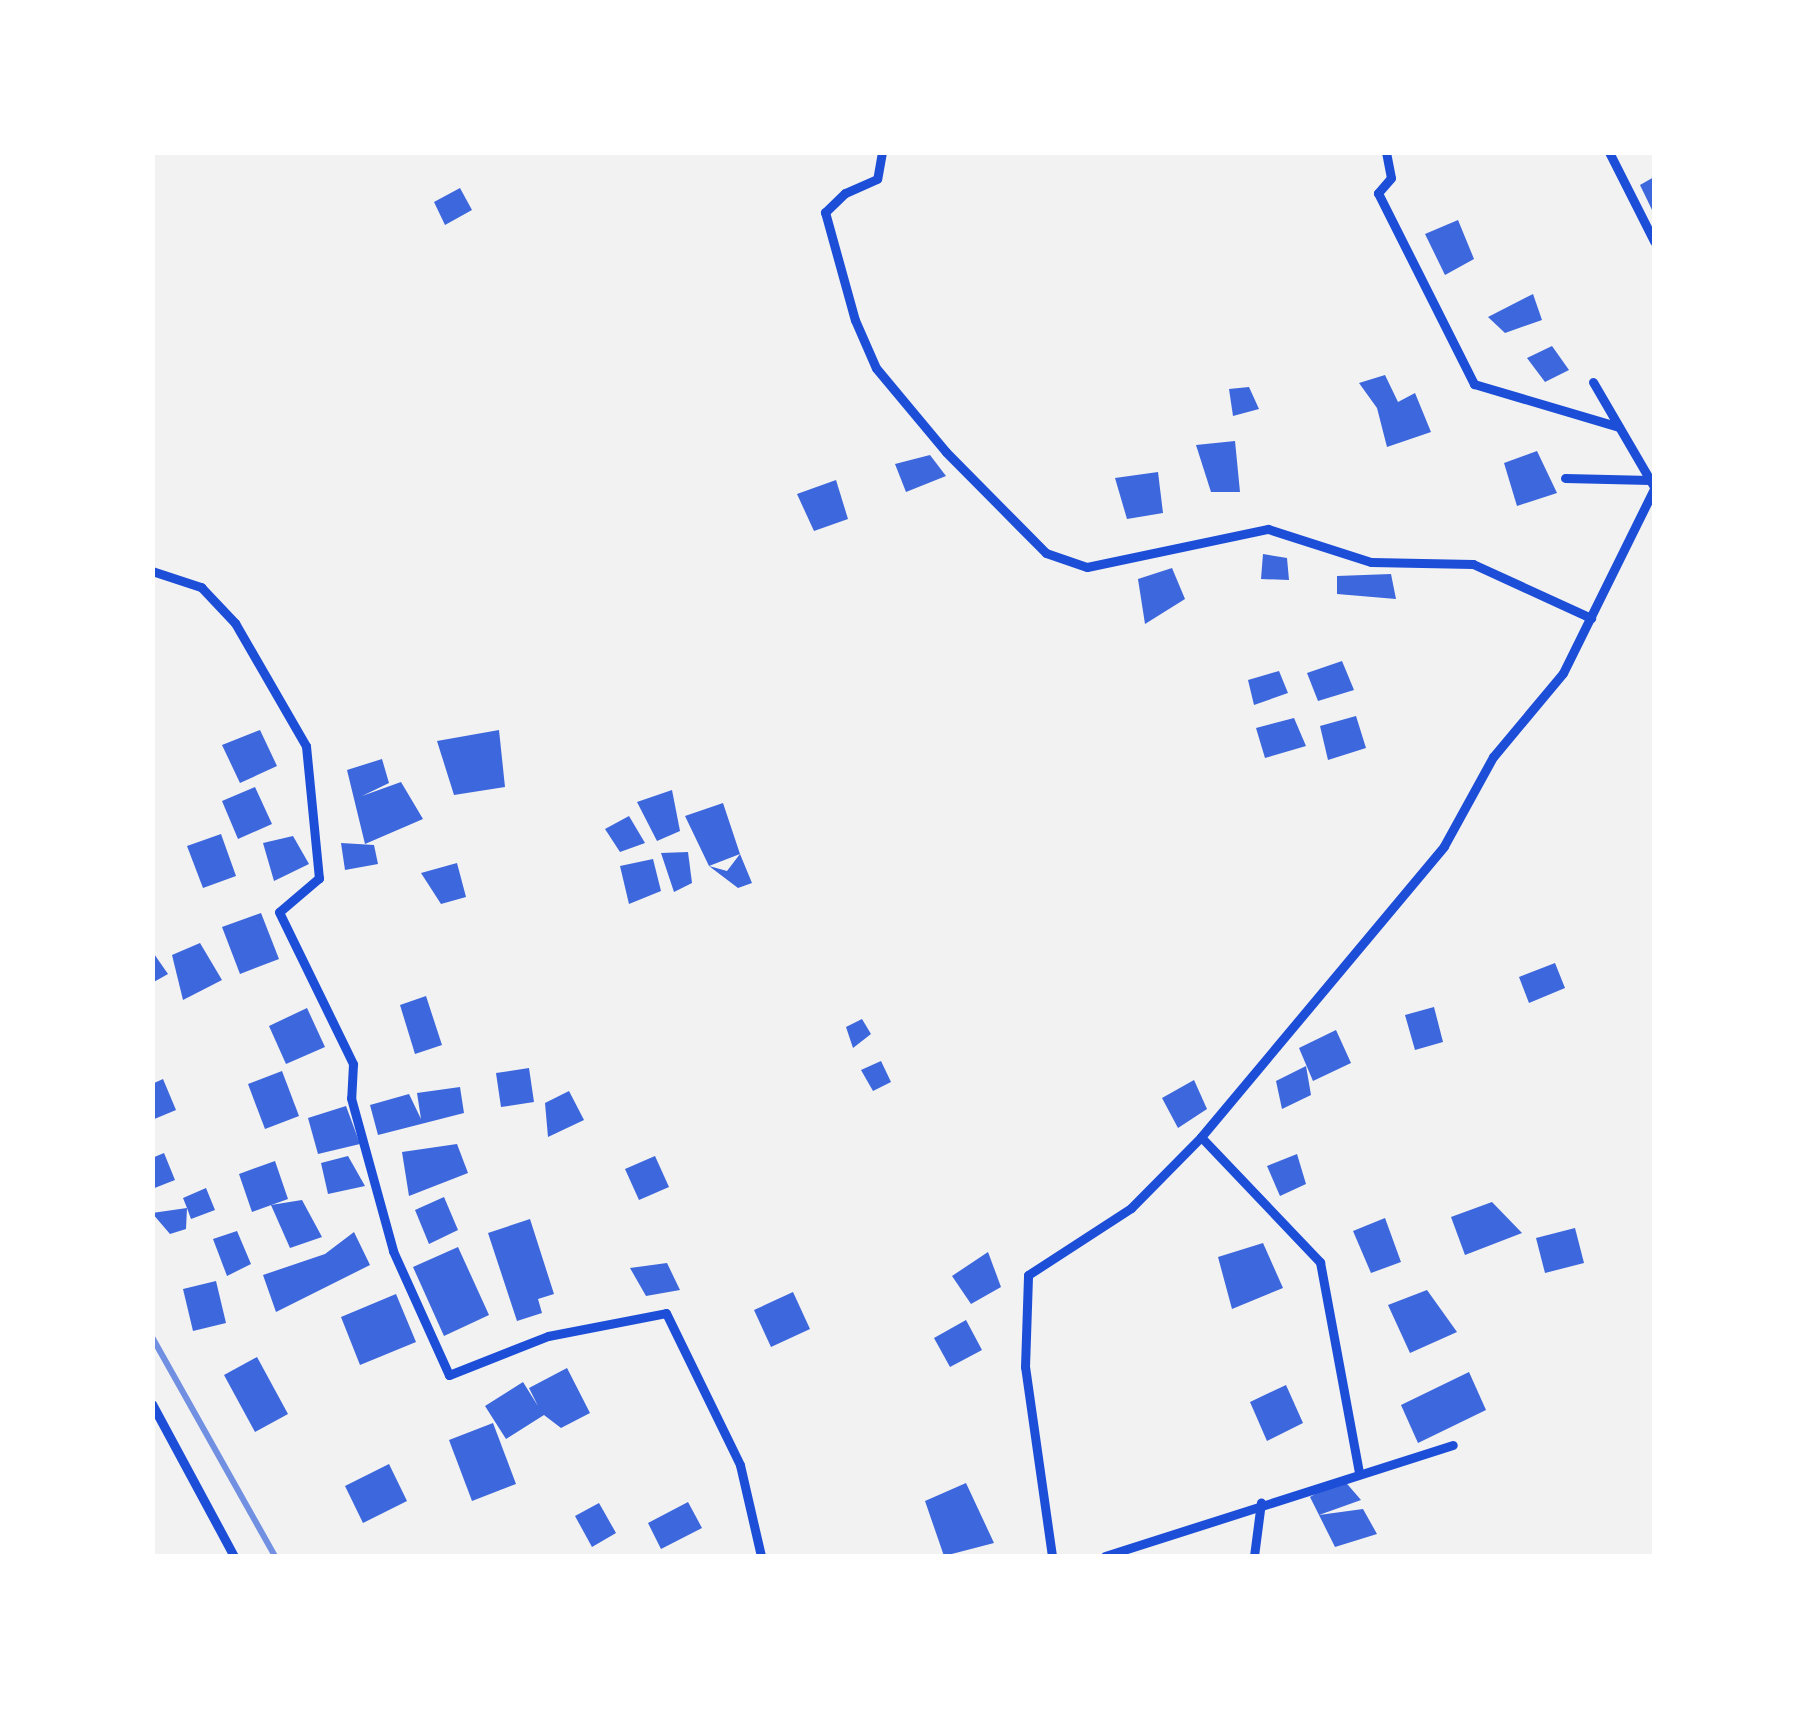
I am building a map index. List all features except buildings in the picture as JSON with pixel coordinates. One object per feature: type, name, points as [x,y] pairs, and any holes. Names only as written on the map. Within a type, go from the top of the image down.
[{"type":"street","points":[[882,152],[877,179],[845,193],[825,212],[855,320],[876,368],[946,452],[1046,553],[1087,567],[1268,530],[1371,562],[1473,564],[1591,618]]},
{"type":"street","points":[[1386,152],[1391,178],[1378,193],[1474,384],[1620,426]]},
{"type":"street","points":[[1610,152],[1654,241]]},
{"type":"street","points":[[1593,382],[1653,486]]},
{"type":"street","points":[[1565,478],[1653,486]]},
{"type":"street","points":[[1052,1556],[1024,1367],[1028,1275],[1131,1208],[1201,1137],[1444,846],[1493,757],[1563,673],[1653,486]]},
{"type":"street","points":[[152,571],[201,587],[235,623],[306,746],[319,878],[279,912],[353,1064],[351,1098],[392,1251],[450,1375],[548,1336],[666,1313],[740,1465],[761,1556]]},
{"type":"street","points":[[1201,1137],[1320,1262],[1359,1473]]},
{"type":"street","points":[[152,1404],[234,1556]]},
{"type":"street","points":[[1105,1556],[1262,1502],[1453,1445]]},
{"type":"street","points":[[1254,1556],[1262,1502]]},
{"type":"railway","points":[[152,1337],[275,1556]]}]
